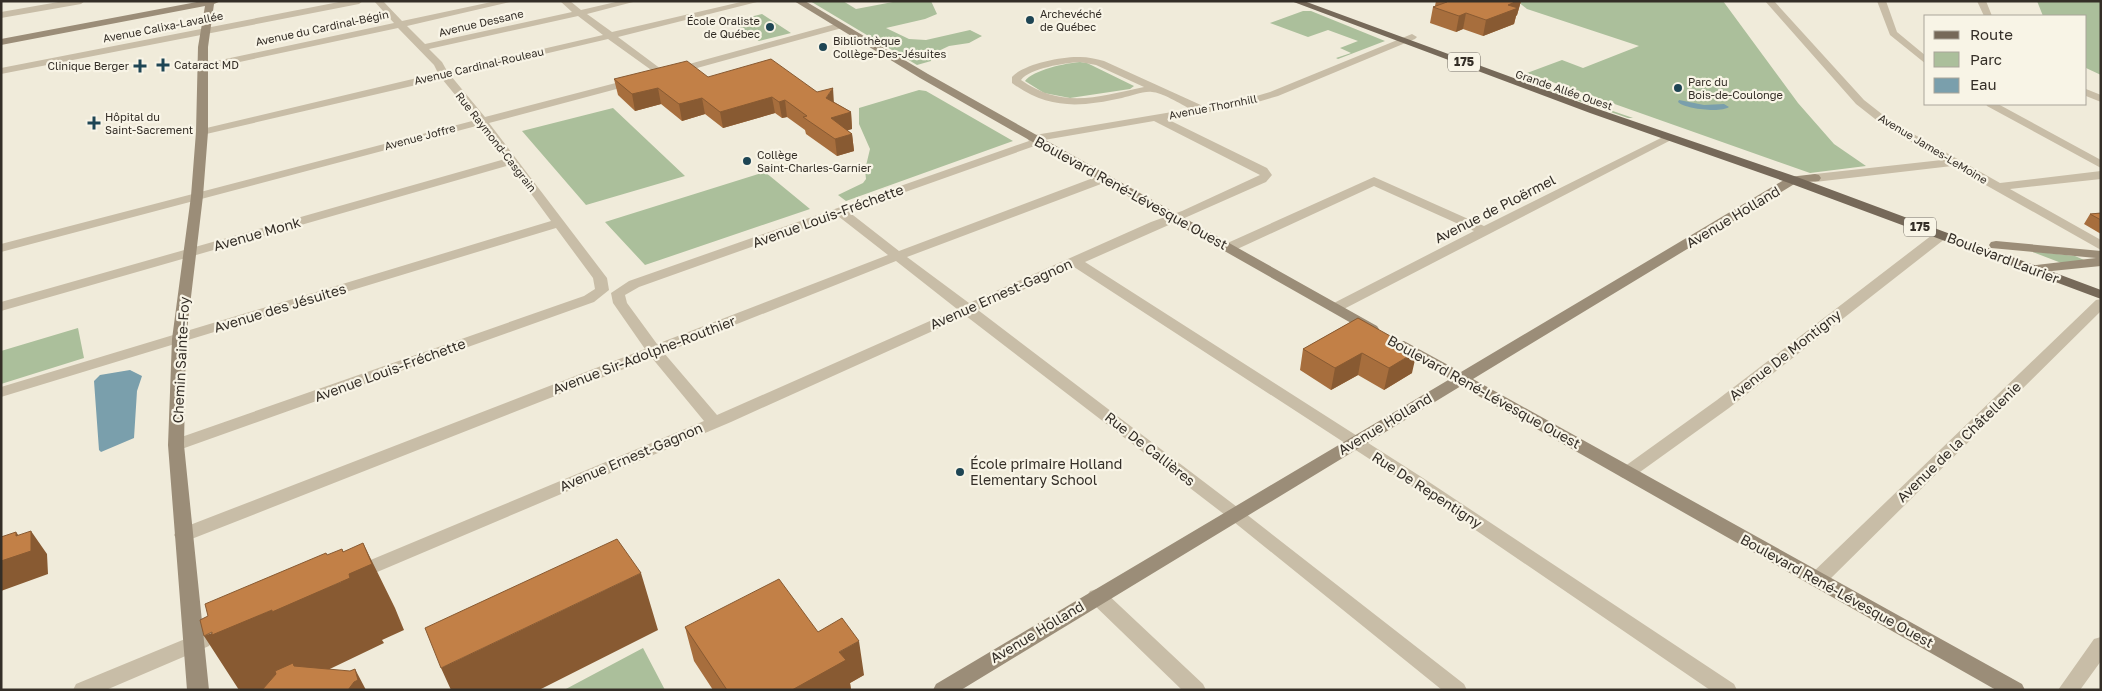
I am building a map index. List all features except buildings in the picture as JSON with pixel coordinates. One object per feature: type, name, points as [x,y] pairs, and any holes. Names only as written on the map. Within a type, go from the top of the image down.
[{"type":"main road","name":"Boulevard René-Lévesque Ouest","points":[[798,1],[1036,140],[2015,690]]},
{"type":"main road","name":"Grande Allée Ouest","points":[[1295,1],[1815,178]]},
{"type":"main road","name":"Grande Allée Ouest","points":[[1314,1],[1669,136],[1793,180]]},
{"type":"main road","name":"Chemin Sainte-Foy","points":[[198,690],[176,445],[179,339],[198,196],[202,132],[202,66],[205,31],[212,2]]},
{"type":"main road","points":[[1,42],[212,2]]},
{"type":"main road","name":"Avenue Holland","points":[[943,690],[1793,180],[1815,178]]},
{"type":"main road","name":"Boulevard Laurier","points":[[1815,178],[2101,284]]},
{"type":"main road","name":"Boulevard Laurier","points":[[1793,180],[2101,295]]},
{"type":"main road","points":[[1996,245],[2101,255]]},
{"type":"main road","points":[[2032,270],[2101,262]]},
{"type":"street","points":[[1,15],[81,1]]},
{"type":"street","name":"Avenue Calixa-Lavallée","points":[[1,71],[360,1]]},
{"type":"street","name":"Rue Raymond-Casgrain","points":[[378,1],[438,64],[444,75],[468,102],[481,122],[600,278],[602,290]]},
{"type":"street","points":[[564,1],[609,35],[652,77]]},
{"type":"street","name":"Avenue Dessane","points":[[422,48],[633,1]]},
{"type":"street","name":"Avenue Cardinal-Rouleau","points":[[202,132],[757,1]]},
{"type":"street","name":"Avenue James-LeMoine","points":[[1769,1],[1860,102],[1888,124],[2101,246]]},
{"type":"street","points":[[1881,1],[1894,33],[1924,59]]},
{"type":"street","points":[[1981,1],[1988,15]]},
{"type":"street","name":"Avenue du Cardinal-Bégin","points":[[202,66],[508,2]]},
{"type":"street","name":"Avenue Joffre","points":[[1,248],[839,26]]},
{"type":"street","name":"Avenue Thornhill","points":[[1036,140],[1244,102],[1274,94],[1408,38]]},
{"type":"street","points":[[1154,88],[1064,101],[1044,97],[1016,81],[1016,77],[1062,60],[1084,59],[1100,63],[1154,88],[1200,110]]},
{"type":"street","points":[[2087,92],[2101,99]]},
{"type":"street","points":[[1994,105],[2101,165]]},
{"type":"street","name":"Avenue Ernest-Gagnon","points":[[342,580],[714,422],[1175,218],[1262,179],[1266,175],[1263,171],[1154,117]]},
{"type":"street","name":"Avenue de Ploërmel","points":[[1335,308],[1669,136]]},
{"type":"street","name":"Avenue Louis-Fréchette","points":[[654,351],[620,303],[618,293],[634,284],[840,212],[1036,140]]},
{"type":"street","name":"Avenue Monk","points":[[1,307],[512,161]]},
{"type":"street","name":"Avenue Holland","points":[[1815,178],[1952,162]]},
{"type":"street","name":"Avenue James-LeMoine","points":[[1996,187],[2101,175]]},
{"type":"street","name":"Avenue Sir-Adolphe-Routhier","points":[[183,535],[899,256],[1105,178]]},
{"type":"street","points":[[1228,248],[1374,180],[1484,232]]},
{"type":"street","name":"Rue De Callières","points":[[840,212],[1235,514],[1457,690]]},
{"type":"street","name":"Avenue des Jésuites","points":[[1,392],[559,223]]},
{"type":"street","name":"Avenue De Montigny","points":[[1627,473],[1722,404],[1941,235]]},
{"type":"street","name":"Rue De Repentigny","points":[[1075,261],[1354,442],[1727,690]]},
{"type":"street","name":"Avenue Louis-Fréchette","points":[[176,445],[589,299],[602,290]]},
{"type":"street","name":"Avenue de la Châtellenie","points":[[1817,580],[1884,517],[1908,490],[1993,410],[2101,303]]},
{"type":"street","points":[[654,351],[714,422]]},
{"type":"street","points":[[1097,596],[1196,690]]},
{"type":"street","points":[[83,690],[216,634]]},
{"type":"street","points":[[2068,690],[2101,644]]},
{"type":"green space","points":[[810,1],[843,1],[856,9],[898,1],[931,1],[937,14],[925,19],[886,28],[909,39],[926,40],[970,30],[982,36],[969,43],[949,46],[930,55],[931,61],[917,65]]},
{"type":"green space","name":"Parc du Bois-de-Coulonge","points":[[1517,1],[1723,1],[1798,103],[1834,144],[1866,166],[1810,173],[1527,73],[1562,60],[1583,68],[1639,46],[1527,9]]},
{"type":"green space","points":[[2037,1],[2101,1],[2101,75],[2087,68],[2087,15],[2043,15]]},
{"type":"green space","points":[[1303,11],[1311,11],[1385,41],[1338,59],[1336,58],[1351,53],[1340,48],[1358,41],[1328,30],[1308,37],[1270,23]]},
{"type":"green space","points":[[762,14],[791,33],[759,41],[730,22]]},
{"type":"green space","points":[[1080,62],[1087,63],[1134,86],[1130,89],[1070,98],[1044,93],[1025,81],[1042,70]]},
{"type":"green space","points":[[1523,80],[1633,118],[1628,118],[1521,81]]},
{"type":"green space","points":[[919,90],[926,91],[1013,141],[846,201],[838,195],[863,183],[866,179],[865,170],[870,149],[859,124],[859,108]]},
{"type":"green space","points":[[613,108],[685,176],[586,205],[522,131]]},
{"type":"green space","points":[[765,172],[810,209],[645,265],[605,222]]},
{"type":"green space","points":[[2030,251],[2075,256],[2084,260],[2064,264]]},
{"type":"green space","points":[[78,328],[84,358],[1,384],[1,351]]},
{"type":"green space","points":[[643,648],[665,690],[564,690]]},
{"type":"water","points":[[1679,100],[1704,105],[1724,104],[1729,107],[1719,110],[1688,107],[1678,102]]},
{"type":"water","points":[[130,370],[142,376],[137,391],[134,438],[101,452],[99,450],[94,381],[100,375]]},
{"type":"place","name":"Archevéché de Québec","points":[[1030,20]]},
{"type":"place","name":"École Oraliste de Québec","points":[[770,27]]},
{"type":"place","name":"Bibliothèque Collège-Des-Jésuites","points":[[823,47]]},
{"type":"place","name":"Cataract MD","points":[[163,65]]},
{"type":"place","name":"Clinique Berger","points":[[140,66]]},
{"type":"place","name":"Parc du Bois-de-Coulonge","points":[[1678,88]]},
{"type":"place","name":"Hôpital du Saint-Sacrement","points":[[94,123]]},
{"type":"place","name":"Collège Saint-Charles-Garnier","points":[[747,161]]},
{"type":"place","name":"École primaire Holland Elementary School","points":[[960,472]]}]
